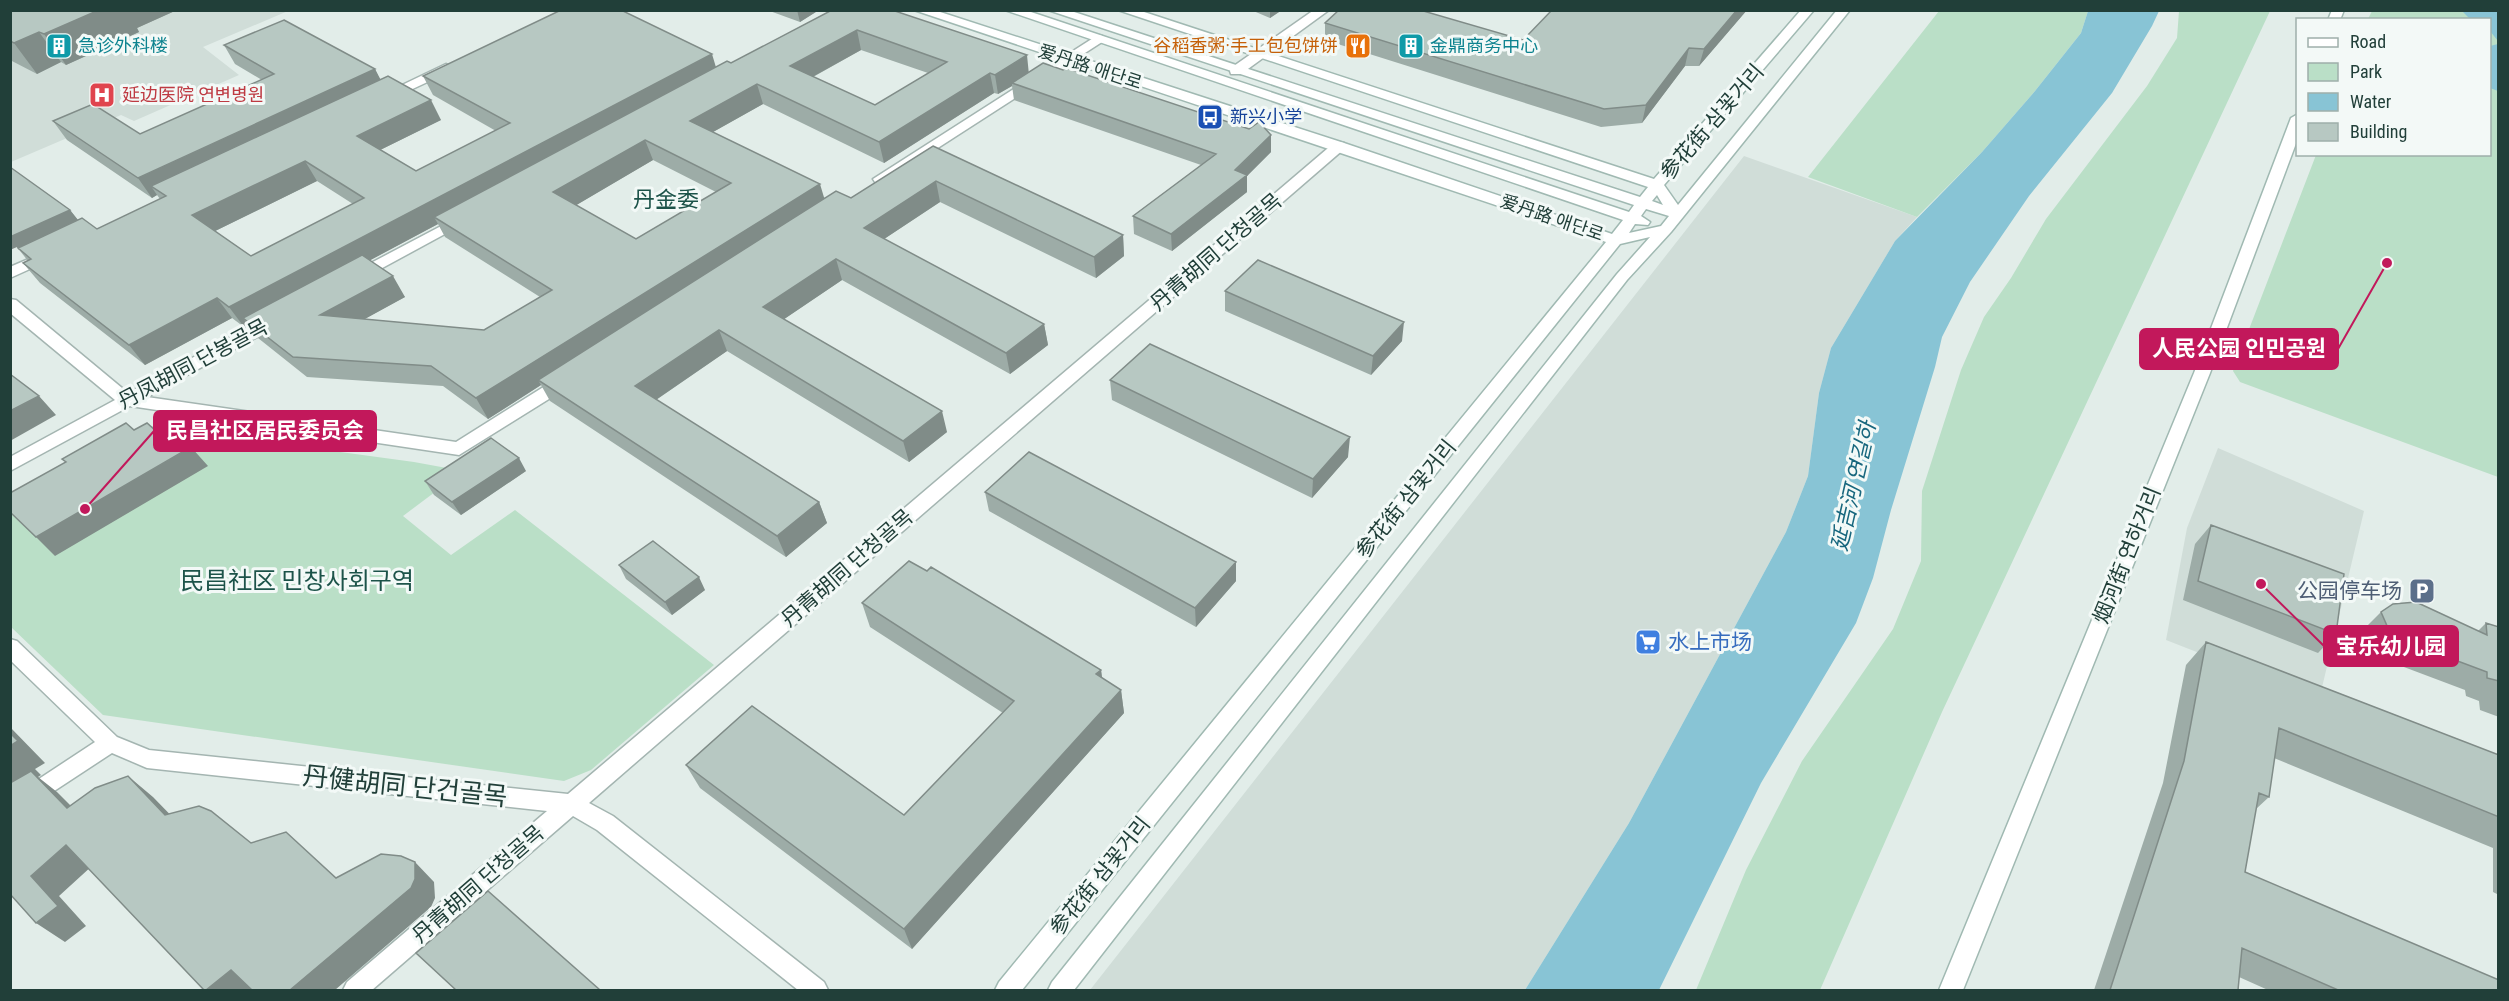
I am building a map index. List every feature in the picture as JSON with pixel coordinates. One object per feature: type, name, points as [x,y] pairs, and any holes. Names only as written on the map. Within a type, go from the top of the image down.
[{"type":"street","name":"爱丹路 애단로","points":[[920,10],[1067,60],[1339,146],[1616,240],[1671,222]]},
{"type":"street","name":"爱丹路 애단로","points":[[1011,10],[1633,219],[1671,222]]},
{"type":"street","name":"爱丹路 애단로","points":[[1054,10],[1644,204],[1671,222]]},
{"type":"street","points":[[1124,10],[1658,185],[1671,222]]},
{"type":"street","points":[[1236,71],[1323,10]]},
{"type":"street","name":"参花街 삼꽃거리","points":[[1006,990],[1616,240],[1658,185],[1809,10]]},
{"type":"street","name":"参花街 삼꽃거리","points":[[1060,990],[1622,277],[1671,222],[1844,10]]},
{"type":"street","points":[[866,188],[1098,39]]},
{"type":"street","points":[[375,101],[460,61]]},
{"type":"street","name":"烟河街 연하거리","points":[[1951,990],[2202,373],[2296,123]]},
{"type":"street","name":"丹青胡同 단청골목","points":[[355,990],[1339,146]]},
{"type":"street","points":[[343,284],[477,211]]},
{"type":"street","points":[[10,273],[64,248]]},
{"type":"street","points":[[10,304],[126,400],[459,449],[585,368]]},
{"type":"street","name":"丹凤胡同 단봉골목","points":[[10,465],[291,311]]},
{"type":"street","name":"丹健胡同 단건골목","points":[[10,646],[110,743],[147,759],[571,804],[605,823],[816,990]]},
{"type":"street","points":[[10,810],[110,743]]},
{"type":"shaded area","name":"延边医院 연변병원","points":[[11,11],[288,11],[203,47],[239,75],[134,121],[121,115],[11,162]]},
{"type":"shaded area","points":[[1744,156],[1917,217],[1895,241],[1831,348],[1819,393],[1808,476],[1786,532],[1629,823],[1525,990],[1090,990]]},
{"type":"shaded area","points":[[2218,448],[2364,511],[2319,700],[2166,640],[2187,528]]},
{"type":"green space","points":[[1939,11],[2088,11],[2081,33],[2035,91],[1982,152],[1917,217],[1808,177]]},
{"type":"green space","points":[[2179,11],[2270,11],[1942,712],[1820,990],[1696,990],[1746,870],[1802,761],[1893,629],[1921,561],[1922,491],[1961,370],[1984,317],[2011,278],[2046,219],[2147,86],[2177,38]]},
{"type":"green space","points":[[2372,11],[2498,11],[2498,477],[2240,382],[2233,371],[2316,156],[2491,156],[2491,18],[2368,18]]},
{"type":"green space","points":[[143,425],[414,462],[463,471],[403,516],[451,555],[515,510],[714,665],[591,770],[564,781],[103,715],[11,627],[10,503]]},
{"type":"water","name":"延吉河 연길하","points":[[2088,11],[2159,11],[2112,93],[2029,196],[1970,282],[1942,337],[1873,578],[1856,623],[1761,783],[1659,990],[1525,990],[1629,823],[1786,532],[1808,476],[1819,393],[1831,348],[1895,241],[1982,152],[2035,91],[2081,33]]},
{"type":"water","points":[[2462,11],[2498,11],[2498,41],[2491,32],[2491,18],[2469,18]]},
{"type":"water","points":[[2498,44],[2498,91],[2491,88],[2491,46]]},
{"type":"building","points":[[10,10],[99,10],[44,34],[39,32],[14,43],[10,41]]},
{"type":"building","points":[[561,10],[621,10],[712,54],[229,307],[217,298],[129,345],[23,263],[31,259],[18,248],[82,218],[97,229],[166,196],[151,186],[388,76],[431,100],[357,136],[416,171],[510,123],[423,76]],"holes":[[[305,161],[364,198],[251,256],[192,215]]]},
{"type":"building","points":[[832,10],[892,10],[1027,55],[995,75],[990,73],[879,142],[757,84],[690,121],[820,184],[476,398],[431,366],[293,357],[243,318],[362,255],[393,276],[320,315],[484,330],[552,290],[434,217],[727,61],[731,63]],"holes":[[[857,30],[947,62],[875,105],[790,66]],[[645,140],[731,183],[636,239],[553,192]]]},
{"type":"building","points":[[1339,10],[1420,10],[1523,40],[1552,10],[1737,10],[1704,49],[1689,48],[1646,105],[1604,109],[1325,23]]},
{"type":"building","points":[[284,20],[375,69],[138,178],[53,121],[93,104],[140,134],[274,74],[224,45]]},
{"type":"building","points":[[1043,63],[1063,70],[1066,68],[1249,129],[1259,122],[1271,135],[1235,170],[1247,175],[1171,234],[1133,216],[1216,154],[1012,83]]},
{"type":"building","points":[[933,146],[1123,235],[1094,257],[936,181],[864,228],[1044,324],[1006,353],[836,259],[763,307],[942,411],[903,441],[719,330],[635,386],[819,502],[777,536],[538,380],[836,191],[851,198]]},
{"type":"building","points":[[10,167],[70,210],[10,237]]},
{"type":"building","points":[[1258,260],[1404,322],[1373,356],[1225,291]]},
{"type":"building","points":[[1150,344],[1350,437],[1313,479],[1110,380]]},
{"type":"building","points":[[10,374],[39,396],[10,411]]},
{"type":"building","points":[[126,423],[134,430],[147,423],[156,431],[165,426],[191,447],[36,537],[10,512],[10,493],[66,462],[62,459]]},
{"type":"building","points":[[491,438],[519,458],[452,502],[425,481]]},
{"type":"building","points":[[1029,452],[1236,562],[1195,608],[985,492]]},
{"type":"building","points":[[2211,525],[2344,574],[2336,634],[2198,581]]},
{"type":"building","points":[[653,541],[699,577],[665,602],[619,565]]},
{"type":"building","points":[[909,561],[927,571],[931,567],[1101,670],[1096,674],[1121,690],[904,929],[686,765],[752,706],[904,815],[1014,701],[862,603]]},
{"type":"building","points":[[2416,602],[2487,635],[2486,623],[2499,627],[2499,681],[2487,678],[2487,672],[2399,639],[2388,628],[2381,612],[2393,604]]},
{"type":"building","points":[[2206,642],[2499,755],[2499,817],[2279,728],[2269,797],[2259,793],[2245,872],[2499,980],[2499,990],[2338,990],[2242,948],[2238,990],[2110,990],[2184,761]]},
{"type":"building","points":[[10,733],[18,741],[10,746]]},
{"type":"building","points":[[31,771],[67,808],[95,788],[128,776],[165,815],[199,806],[211,811],[251,843],[286,832],[336,878],[381,854],[401,856],[415,862],[415,879],[411,888],[290,990],[252,990],[231,970],[204,990],[66,845],[31,876],[58,906],[36,923],[10,894],[10,783]]},
{"type":"building","points":[[488,891],[600,990],[456,990],[416,953]]},
{"type":"place","name":"急诊外科楼","points":[[59,46]]},
{"type":"place","name":"谷稻香粥·手工包包饼饼","points":[[1358,46]]},
{"type":"place","name":"金鼎商务中心","points":[[1411,46]]},
{"type":"place","name":"延边医院 연변병원","points":[[102,95]]},
{"type":"place","name":"新兴小学","points":[[1210,117]]},
{"type":"place","name":"人民公园 인민공원","points":[[2387,263]]},
{"type":"place","name":"民昌社区居民委员会","points":[[85,509]]},
{"type":"place","name":"宝乐幼儿园","points":[[2261,584]]},
{"type":"place","name":"公园停车场","points":[[2422,591]]},
{"type":"place","name":"水上市场","points":[[1648,642]]},
{"type":"district","name":"丹金委","points":[[666,199]]},
{"type":"district","name":"民昌社区 민창사회구역","points":[[297,581]]}]
